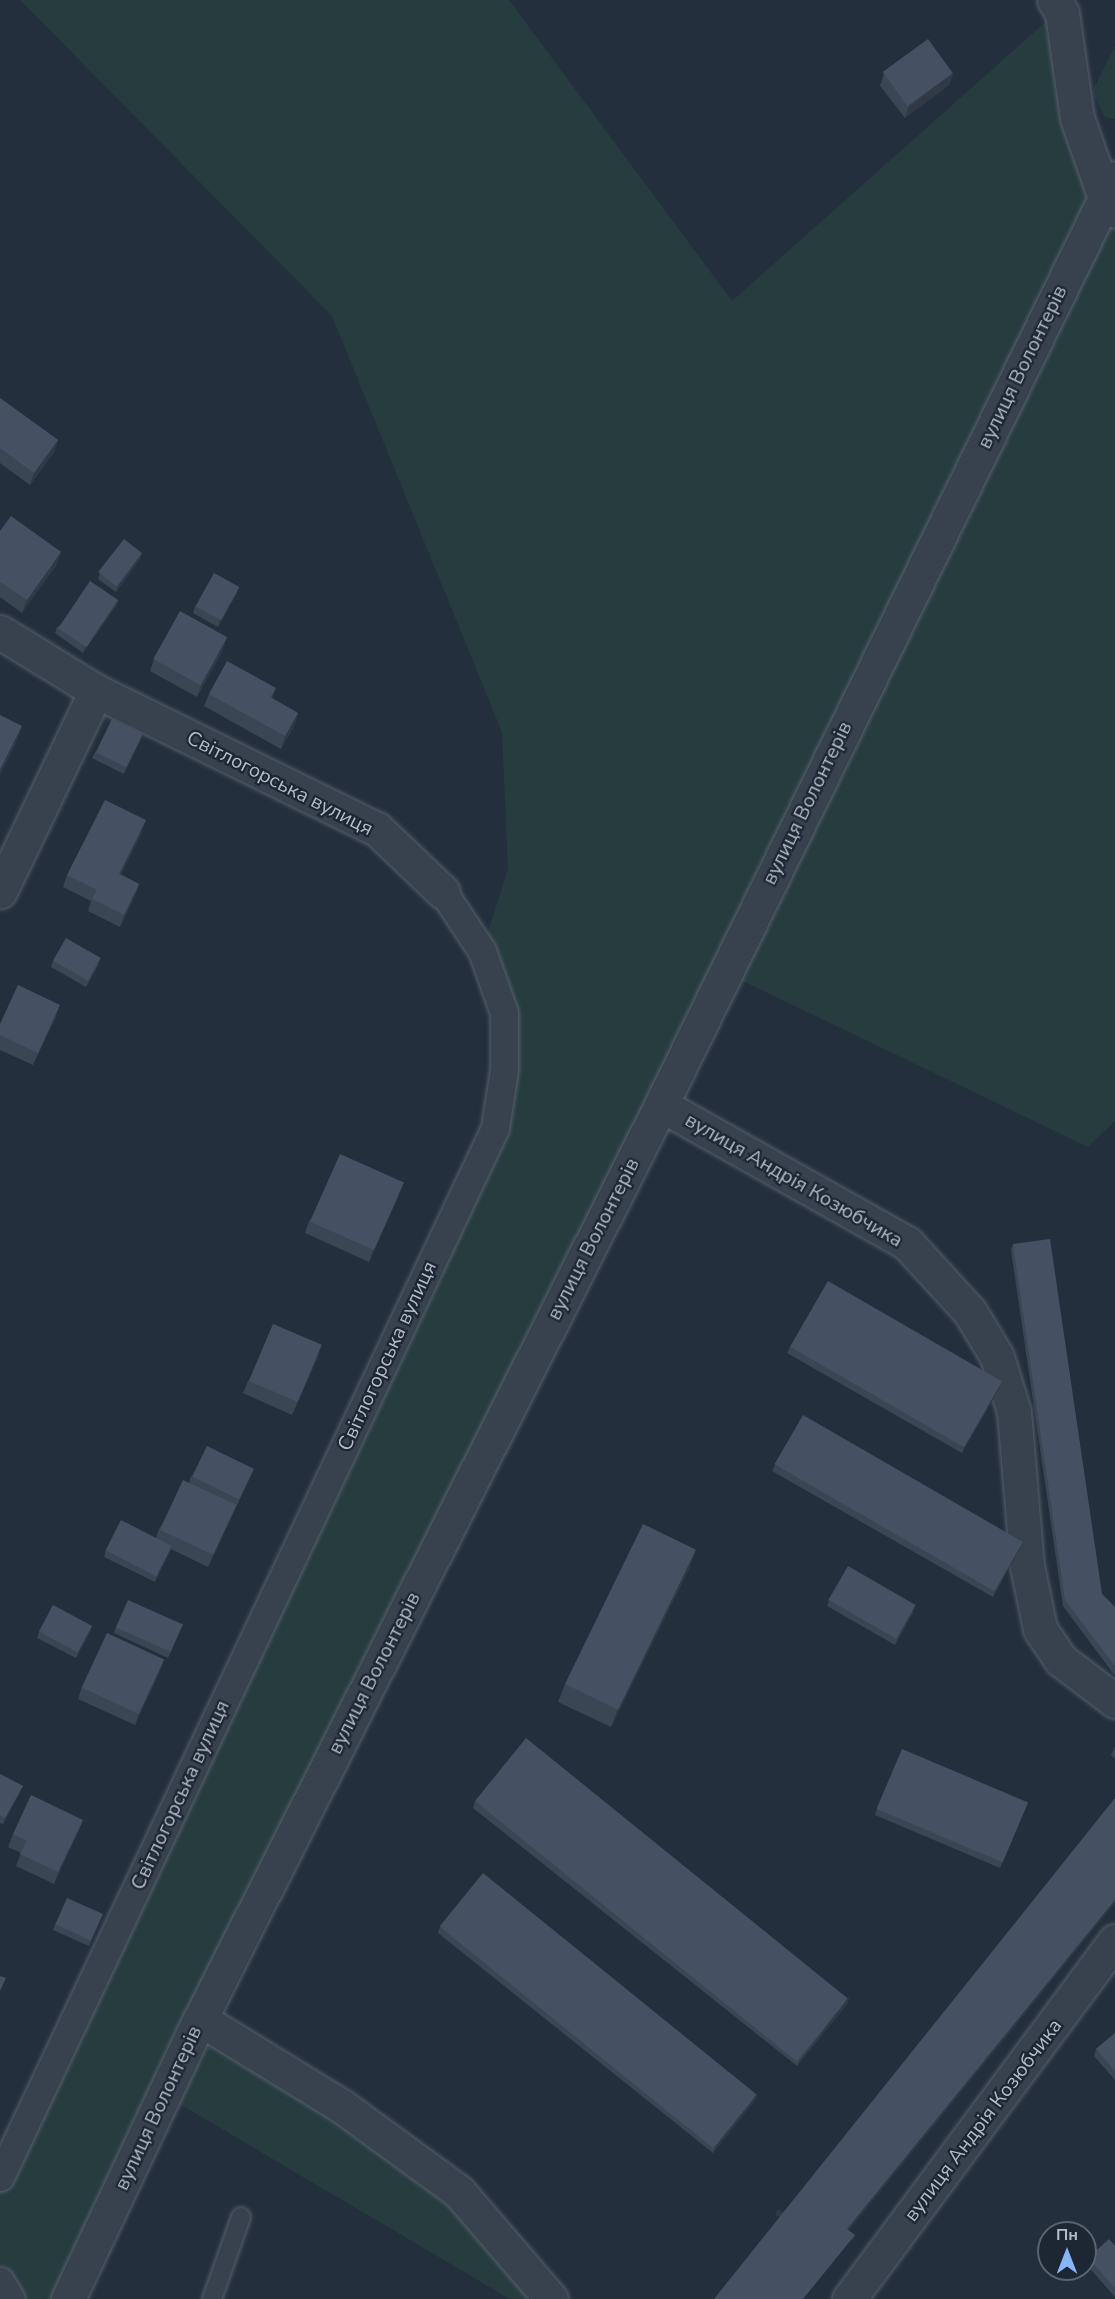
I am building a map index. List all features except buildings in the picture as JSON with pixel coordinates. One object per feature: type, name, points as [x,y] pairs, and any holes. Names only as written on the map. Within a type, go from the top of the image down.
[{"type":"street","points":[[1058,7],[1071,97],[1112,195]]},
{"type":"street","name":"вулиця Волонтерів","points":[[68,2299],[200,2019],[660,1105],[1112,195]]},
{"type":"street","name":"Світлогорська вулиця","points":[[0,632],[96,691],[377,829],[443,892],[482,951],[504,1013],[504,1069],[495,1128],[0,2177]]},
{"type":"street","points":[[0,891],[96,691]]},
{"type":"street","name":"вулиця Андрія Козюбчика","points":[[660,1105],[907,1243],[970,1312],[997,1357],[1014,1412],[1027,1566],[1040,1629],[1061,1660],[1115,1701]]},
{"type":"street","name":"вулиця Андрія Козюбчика","points":[[849,2299],[1115,1941]]},
{"type":"street","points":[[200,2019],[344,2107],[459,2192],[551,2299]]},
{"type":"street","points":[[0,2281],[11,2299]]},
{"type":"lane","points":[[212,2299],[241,2217]]},
{"type":"green space","points":[[20,0],[509,0],[732,301],[1049,19],[1115,178],[1115,1121],[1088,1147],[724,972],[200,2019],[343,2107],[551,2299],[510,2299],[166,2096],[68,2299],[11,2299],[0,2281],[0,2177],[495,1128],[504,1069],[482,951],[508,869],[502,732],[332,316]]},
{"type":"green space","points":[[1115,46],[1115,119],[1105,117],[1092,92]]}]
